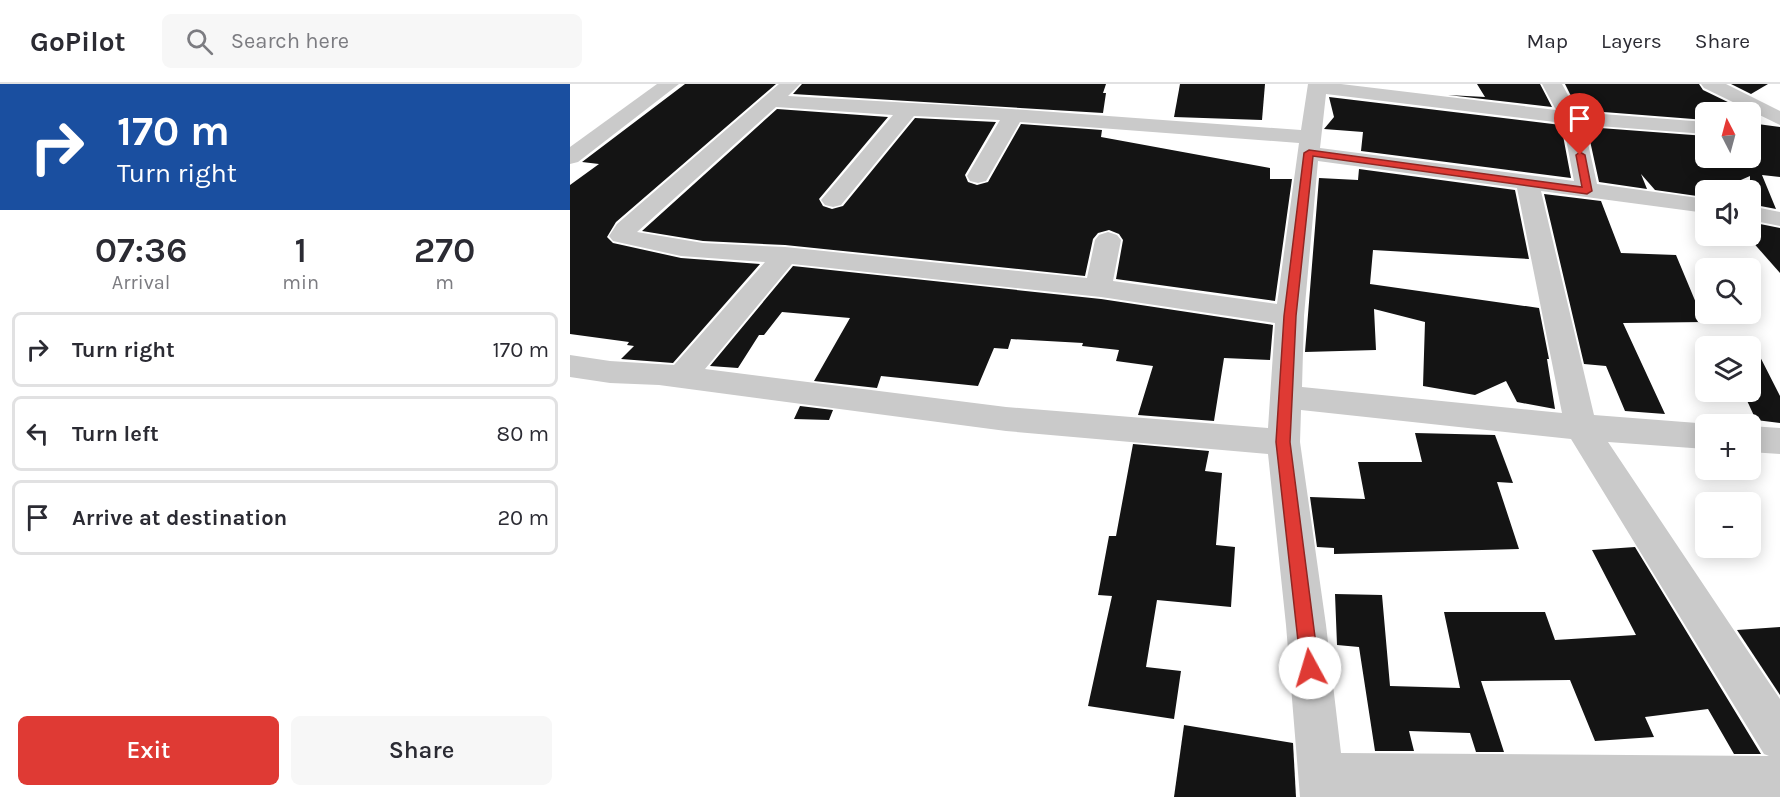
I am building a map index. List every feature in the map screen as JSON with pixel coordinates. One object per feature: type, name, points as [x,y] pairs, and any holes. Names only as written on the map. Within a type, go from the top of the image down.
[{"type":"street","points":[[570,157],[669,84]]},
{"type":"street","points":[[1552,84],[1571,118],[1587,191]]},
{"type":"street","points":[[1695,128],[1571,118],[1318,86],[1309,145],[1290,316],[1283,442],[1306,625],[1322,786],[1780,778]]},
{"type":"street","points":[[1290,316],[1207,300],[1098,286],[785,255],[702,251],[634,241],[622,236],[626,229],[781,92],[909,110],[1012,116],[1309,145],[1528,183],[1695,205]]},
{"type":"street","points":[[1709,93],[1739,99],[1780,119]]},
{"type":"street","points":[[833,200],[909,110]]},
{"type":"street","points":[[978,176],[1012,116]]},
{"type":"street","points":[[1528,183],[1581,427],[1780,738]]},
{"type":"street","points":[[1761,215],[1780,219]]},
{"type":"street","points":[[1098,286],[1108,240]]},
{"type":"street","points":[[680,378],[785,255]]},
{"type":"street","points":[[570,366],[1006,419],[1283,442]]},
{"type":"street","points":[[1284,398],[1581,427],[1695,435]]},
{"type":"street","points":[[1761,440],[1780,441]]},
{"type":"building","points":[[685,84],[776,84],[616,222],[607,237],[613,243],[681,258],[760,264],[673,363],[621,359],[634,346],[627,345],[629,342],[570,334],[570,185],[599,164],[582,162]]},
{"type":"building","points":[[802,84],[1106,84],[1103,93],[1106,93],[1103,113],[793,94]]},
{"type":"building","points":[[1180,84],[1265,84],[1262,120],[1174,117]]},
{"type":"building","points":[[1477,84],[1540,84],[1552,107],[1448,95],[1485,97]]},
{"type":"building","points":[[1565,84],[1699,84],[1703,90],[1728,102],[1695,102],[1695,119],[1578,110]]},
{"type":"building","points":[[1731,84],[1768,84],[1751,94]]},
{"type":"building","points":[[1329,97],[1561,125],[1571,178],[1361,151],[1363,132],[1324,129],[1334,117]]},
{"type":"building","points":[[777,109],[888,117],[819,199],[823,206],[832,209],[843,206],[915,118],[996,122],[965,175],[968,182],[977,185],[988,182],[1021,124],[1102,130],[1101,137],[1270,168],[1270,179],[1292,179],[1275,301],[1116,279],[1123,240],[1119,234],[1109,230],[1098,233],[1093,239],[1085,276],[785,245],[703,241],[642,231]]},
{"type":"building","points":[[1761,124],[1780,127],[1780,177],[1762,175],[1776,209],[1761,206],[1761,180],[1750,180],[1750,176],[1741,180],[1695,180],[1695,196],[1655,190],[1641,174],[1647,189],[1599,182],[1587,127],[1695,135],[1695,168],[1761,168]]},
{"type":"building","points":[[1359,169],[1515,190],[1529,259],[1373,250],[1370,284],[1539,308],[1549,359],[1547,359],[1555,409],[1517,402],[1506,381],[1475,395],[1423,386],[1425,322],[1374,309],[1376,350],[1305,352],[1319,178],[1358,180]]},
{"type":"building","points":[[1544,194],[1601,201],[1621,253],[1676,255],[1695,300],[1695,322],[1623,323],[1665,414],[1625,411],[1606,366],[1584,364]]},
{"type":"building","points":[[1761,224],[1780,228],[1780,273],[1756,246],[1761,246]]},
{"type":"building","points":[[793,266],[1101,299],[1273,325],[1270,360],[1224,358],[1214,421],[1138,415],[1153,366],[1116,361],[1119,350],[1082,346],[1083,343],[1011,339],[1008,349],[994,348],[978,386],[881,376],[877,388],[814,381],[850,318],[782,312],[764,335],[759,335],[738,368],[710,366]]},
{"type":"building","points":[[1761,359],[1780,396],[1780,423],[1761,421],[1761,414],[1753,414],[1748,402],[1761,402]]},
{"type":"building","points":[[800,406],[833,410],[829,420],[794,419]]},
{"type":"building","points":[[1415,433],[1495,435],[1513,483],[1497,482],[1519,549],[1334,554],[1334,548],[1317,547],[1310,497],[1365,499],[1358,462],[1422,462]]},
{"type":"building","points":[[1133,444],[1209,451],[1205,471],[1222,473],[1216,545],[1235,547],[1231,607],[1157,600],[1146,667],[1181,671],[1174,719],[1088,706],[1112,596],[1098,595],[1109,536],[1116,536]]},
{"type":"building","points":[[1635,547],[1761,754],[1734,754],[1708,709],[1645,717],[1654,737],[1595,741],[1570,680],[1481,681],[1504,752],[1476,752],[1470,733],[1409,731],[1414,751],[1375,751],[1359,647],[1337,645],[1335,594],[1382,595],[1390,686],[1460,688],[1444,612],[1545,612],[1555,640],[1636,635],[1592,550]]},
{"type":"building","points":[[1780,627],[1780,695],[1737,630]]},
{"type":"building","points":[[1184,725],[1293,743],[1296,797],[1174,797]]},
{"type":"route","points":[[1310,668],[1283,442],[1290,316],[1299,222],[1309,153],[1587,191],[1580,155]]}]
